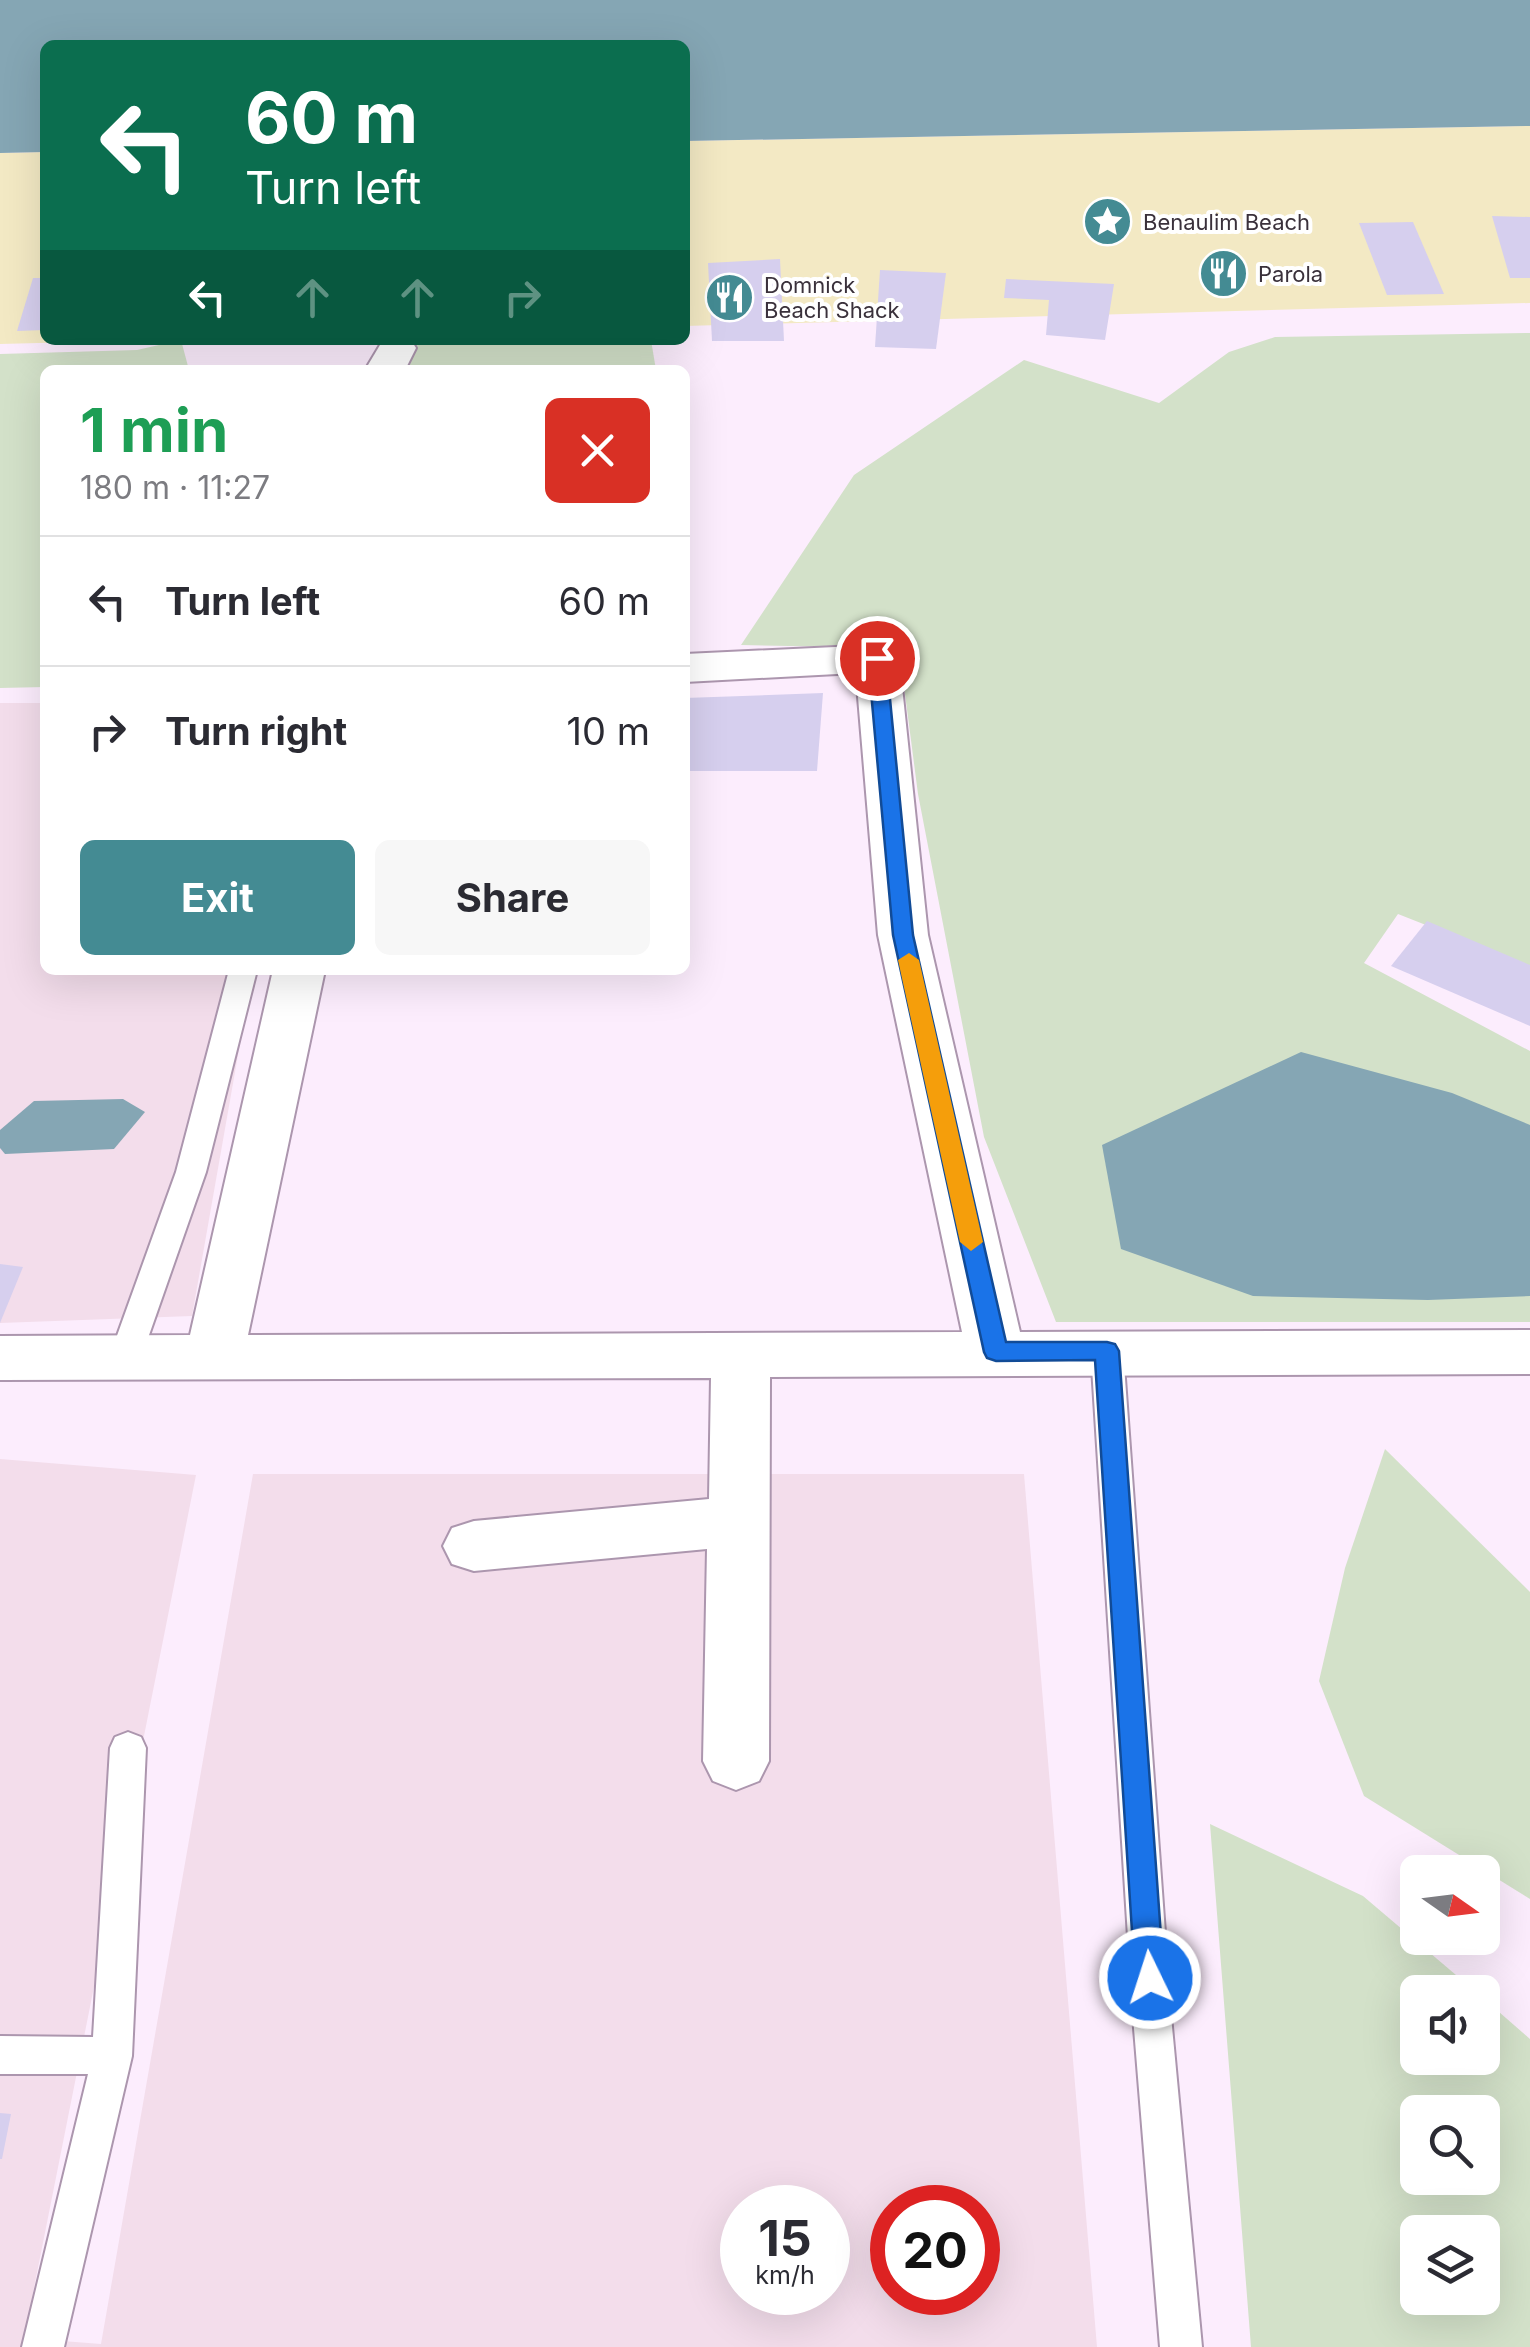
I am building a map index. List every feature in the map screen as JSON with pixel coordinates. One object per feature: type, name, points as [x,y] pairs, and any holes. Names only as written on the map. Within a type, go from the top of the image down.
[{"type":"street","points":[[690,668],[877,658],[903,935],[996,1352]]},
{"type":"street","points":[[214,1357],[298,975]]},
{"type":"street","points":[[0,1358],[1530,1352]]},
{"type":"street","points":[[736,1761],[741,1353]]},
{"type":"street","points":[[474,1546],[738,1521]]},
{"type":"lane","points":[[125,1358],[190,1172],[242,975]]},
{"type":"lane","points":[[1107,1351],[1152,2016],[1180,2347]]},
{"type":"lane","points":[[42,2347],[112,2056],[128,1748]]},
{"type":"lane","points":[[0,2055],[112,2056]]},
{"type":"shaded area","points":[[0,703],[40,703],[40,975],[252,975],[192,1316],[0,1323]]},
{"type":"shaded area","points":[[0,1459],[196,1475],[24,2338],[101,2344],[253,1474],[1024,1474],[1097,2347],[0,2347]]},
{"type":"green space","points":[[1530,333],[1530,966],[1398,914],[1364,963],[1530,1051],[1530,1322],[1056,1322],[984,1137],[918,794],[899,648],[741,645],[854,475],[1024,360],[1159,403],[1229,352],[1275,337]]},
{"type":"green space","points":[[182,345],[188,365],[40,365],[40,687],[0,688],[0,354]]},
{"type":"green space","points":[[414,345],[652,345],[655,365],[408,365]]},
{"type":"green space","points":[[1385,1449],[1530,1592],[1530,1899],[1500,1880],[1500,1855],[1459,1855],[1364,1796],[1319,1681],[1345,1568]]},
{"type":"green space","points":[[1210,1824],[1363,1896],[1400,1927],[1400,1955],[1432,1955],[1456,1975],[1400,1975],[1400,2075],[1500,2075],[1500,2013],[1530,2039],[1530,2347],[1251,2347]]},
{"type":"sand","name":"Benaulim Beach","points":[[1530,126],[1530,303],[690,326],[690,141]]},
{"type":"sand","points":[[40,152],[40,343],[0,344],[0,153]]},
{"type":"water","points":[[0,0],[1530,0],[1530,126],[690,141],[690,40],[40,40],[40,152],[0,153]]},
{"type":"water","points":[[1301,1052],[1452,1093],[1530,1125],[1530,1296],[1428,1300],[1253,1296],[1121,1249],[1102,1145]]},
{"type":"water","points":[[123,1099],[145,1112],[114,1149],[5,1154],[0,1148],[0,1130],[34,1101]]},
{"type":"building","points":[[1492,216],[1530,217],[1530,278],[1510,278]]},
{"type":"building","points":[[1413,222],[1444,294],[1387,295],[1359,223]]},
{"type":"building","points":[[780,259],[784,341],[712,341],[708,263]]},
{"type":"building","points":[[880,270],[946,273],[936,349],[875,347]]},
{"type":"building","points":[[33,278],[40,278],[40,330],[17,331]]},
{"type":"building","points":[[1006,279],[1114,284],[1105,340],[1046,335],[1049,300],[1004,298]]},
{"type":"building","points":[[823,693],[817,771],[690,771],[690,698]]},
{"type":"building","points":[[1427,921],[1530,965],[1530,1026],[1391,966]]},
{"type":"building","points":[[0,1264],[23,1267],[0,1323]]},
{"type":"building","points":[[0,2113],[11,2114],[2,2159],[0,2159]]},
{"type":"slow traffic","points":[[909,960],[971,1242]]},
{"type":"place","name":"Benaulim Beach","points":[[1108,222]]},
{"type":"place","name":"Parola","points":[[1223,274]]},
{"type":"place","name":"Domnick Beach Shack","points":[[729,298]]},
{"type":"route","points":[[877,658],[903,935],[996,1352],[1107,1351],[1150,1978]]}]
